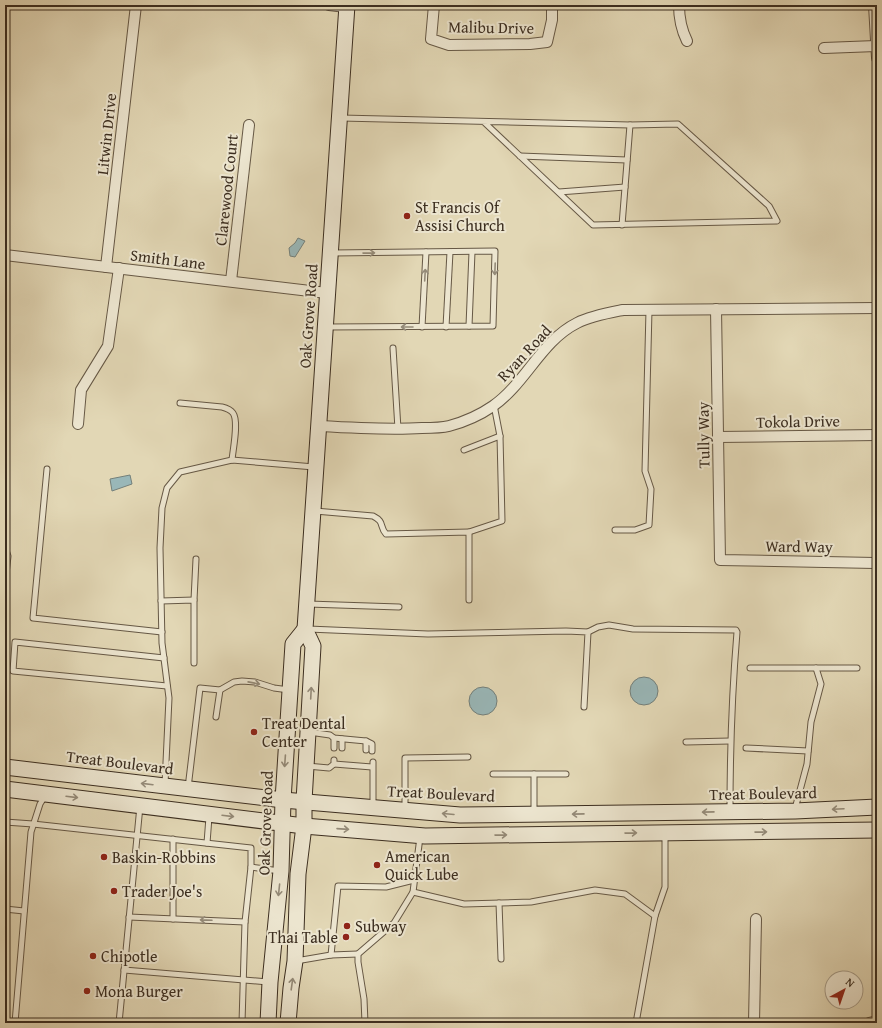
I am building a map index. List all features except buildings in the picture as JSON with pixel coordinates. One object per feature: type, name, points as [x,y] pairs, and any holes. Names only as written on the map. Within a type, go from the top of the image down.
[{"type":"main road","name":"Oak Grove Road","points":[[288,1023],[295,961],[298,874],[304,826],[304,801],[313,646],[305,629],[346,6]]},
{"type":"main road","name":"Oak Grove Road","points":[[268,1023],[270,982],[281,871],[283,823],[282,800],[293,644],[305,629]]},
{"type":"main road","name":"Treat Boulevard","points":[[5,766],[282,800],[460,815],[795,811],[877,807]]},
{"type":"main road","points":[[5,789],[304,826],[420,835],[877,830]]},
{"type":"street","name":"Litwin Drive","points":[[106,267],[136,5]]},
{"type":"street","points":[[329,5],[346,6]]},
{"type":"street","name":"Malibu Drive","points":[[434,5],[431,39],[449,45],[530,44],[546,42],[552,20],[552,5]]},
{"type":"street","points":[[678,5],[682,31],[687,41]]},
{"type":"street","points":[[874,5],[877,58]]},
{"type":"street","points":[[824,48],[876,46]]},
{"type":"street","name":"Clarewood Court","points":[[231,282],[249,125]]},
{"type":"street","name":"Smith Lane","points":[[5,254],[327,293]]},
{"type":"street","points":[[78,424],[81,390],[108,346],[119,268]]},
{"type":"street","name":"Ryan Road","points":[[318,426],[398,430],[448,426],[471,418],[494,405],[513,389],[547,347],[560,334],[576,323],[599,315],[623,310],[877,308]]},
{"type":"street","name":"Tully Way","points":[[716,309],[720,560]]},
{"type":"street","name":"Tokola Drive","points":[[718,437],[877,436]]},
{"type":"street","name":"Ward Way","points":[[720,560],[877,564]]},
{"type":"street","points":[[754,1023],[756,918]]},
{"type":"street","points":[[869,1023],[877,1021]]},
{"type":"lane","points":[[339,118],[630,125],[678,124],[769,206],[776,221],[622,225],[593,224],[485,122]]},
{"type":"lane","points":[[622,225],[630,125]]},
{"type":"lane","points":[[520,156],[627,160]]},
{"type":"lane","points":[[559,192],[625,187]]},
{"type":"lane","points":[[325,327],[493,326],[495,251],[330,253]]},
{"type":"lane","points":[[422,327],[426,252]]},
{"type":"lane","points":[[446,327],[450,252]]},
{"type":"lane","points":[[469,326],[472,252]]},
{"type":"lane","points":[[615,530],[635,530],[649,524],[651,489],[645,471],[649,310]]},
{"type":"lane","points":[[393,348],[398,430]]},
{"type":"lane","points":[[180,403],[222,407],[227,408],[234,413],[235,429],[232,460]]},
{"type":"lane","points":[[312,511],[373,516],[379,519],[382,524],[383,531],[386,534],[469,532],[502,521],[500,436],[494,405]]},
{"type":"lane","points":[[464,450],[500,436]]},
{"type":"lane","points":[[165,786],[169,698],[162,632],[160,548],[162,508],[167,488],[180,472],[232,460],[315,467]]},
{"type":"lane","points":[[47,469],[33,618],[162,632]]},
{"type":"lane","points":[[469,532],[469,600]]},
{"type":"lane","points":[[5,547],[7,549],[8,556],[5,583]]},
{"type":"lane","points":[[194,663],[194,600],[196,559]]},
{"type":"lane","points":[[161,601],[194,600]]},
{"type":"lane","points":[[307,604],[399,608]]},
{"type":"lane","points":[[305,629],[428,634],[566,631],[588,632],[598,627],[609,626],[633,629],[736,630],[730,741],[730,812]]},
{"type":"lane","points":[[584,707],[588,632]]},
{"type":"lane","points":[[164,658],[15,642],[13,671],[167,686]]},
{"type":"lane","points":[[750,668],[857,668]]},
{"type":"lane","points":[[795,811],[807,764],[812,722],[820,684],[816,668]]},
{"type":"lane","points":[[187,789],[200,688],[220,690],[234,682],[242,681],[255,682],[274,688],[290,690]]},
{"type":"lane","points":[[216,717],[220,690]]},
{"type":"lane","points":[[308,732],[330,735],[334,738],[366,741],[372,744],[372,751]]},
{"type":"lane","points":[[334,738],[334,748]]},
{"type":"lane","points":[[342,739],[342,748]]},
{"type":"lane","points":[[366,741],[366,750]]},
{"type":"lane","points":[[686,742],[730,741]]},
{"type":"lane","points":[[746,748],[808,751]]},
{"type":"lane","points":[[405,810],[405,758],[468,757]]},
{"type":"lane","points":[[307,766],[329,768],[334,762],[372,765],[373,807]]},
{"type":"lane","points":[[493,774],[566,774]]},
{"type":"lane","points":[[534,774],[534,814]]},
{"type":"lane","points":[[15,1023],[31,832],[40,804],[46,794]]},
{"type":"lane","points":[[119,1023],[140,805]]},
{"type":"lane","points":[[206,843],[209,814]]},
{"type":"lane","points":[[5,822],[251,848],[251,867],[245,922],[242,1023]]},
{"type":"lane","points":[[636,1023],[655,916],[665,887],[665,833]]},
{"type":"lane","points":[[295,961],[331,955],[358,954],[394,923],[413,892],[420,835]]},
{"type":"lane","points":[[173,839],[173,919]]},
{"type":"lane","points":[[251,867],[281,871]]},
{"type":"lane","points":[[331,955],[338,886],[386,887],[414,880]]},
{"type":"lane","points":[[413,892],[464,904],[531,902],[595,890],[625,894],[655,916]]},
{"type":"lane","points":[[499,903],[501,959]]},
{"type":"lane","points":[[5,909],[24,911]]},
{"type":"lane","points":[[129,917],[245,922]]},
{"type":"lane","points":[[358,954],[364,999],[365,1023]]},
{"type":"lane","points":[[124,970],[270,982]]},
{"type":"water","points":[[298,238],[305,241],[295,257],[290,256],[289,248]]},
{"type":"water","points":[[130,475],[132,484],[112,491],[110,479]]},
{"type":"water","points":[[644,677],[654,681],[658,691],[654,701],[644,705],[634,701],[630,691],[634,681]]},
{"type":"water","points":[[483,687],[493,691],[497,701],[493,711],[483,715],[473,711],[469,701],[473,691]]},
{"type":"place","name":"St Francis Of Assisi Church","points":[[407,216]]},
{"type":"place","name":"Treat Dental Center","points":[[254,732]]},
{"type":"place","name":"Baskin-Robbins","points":[[104,857]]},
{"type":"place","name":"American Quick Lube","points":[[377,865]]},
{"type":"place","name":"Trader Joe's","points":[[114,891]]},
{"type":"place","name":"Subway","points":[[347,926]]},
{"type":"place","name":"Thai Table","points":[[346,937]]},
{"type":"place","name":"Chipotle","points":[[93,956]]},
{"type":"place","name":"Mona Burger","points":[[87,991]]}]
